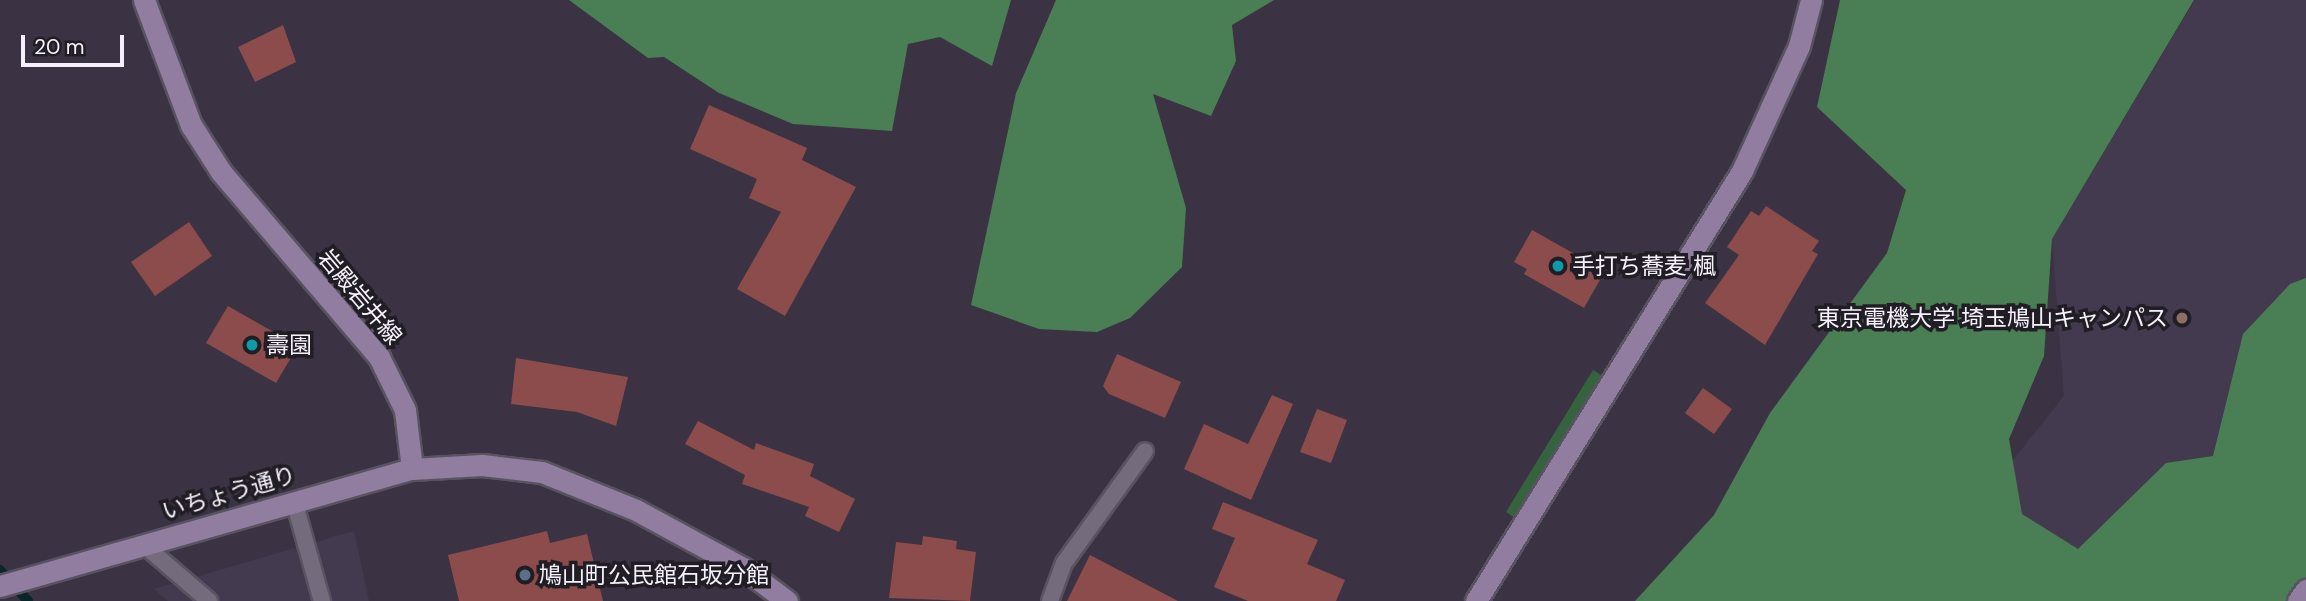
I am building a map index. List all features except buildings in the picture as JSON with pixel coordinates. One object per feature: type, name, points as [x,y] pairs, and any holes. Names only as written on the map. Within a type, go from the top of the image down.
[{"type":"street","name":"岩殿岩井線","points":[[144,0],[191,125],[221,172],[379,356],[405,410],[412,469]]},
{"type":"street","points":[[1476,601],[1742,171],[1799,46],[1811,0]]},
{"type":"street","points":[[412,469],[482,465],[542,472],[654,519],[787,601]]},
{"type":"street","name":"いちょう通り","points":[[0,586],[412,469]]},
{"type":"street","points":[[2298,601],[2306,590]]},
{"type":"lane","points":[[1050,601],[1064,563],[1145,451]]},
{"type":"lane","points":[[294,501],[322,601]]},
{"type":"lane","points":[[144,545],[209,601]]},
{"type":"shaded area","name":"東京電機大学 埼玉鳩山キャンパス","points":[[2195,0],[2306,0],[2306,601],[1901,601],[2064,396],[2052,239]]},
{"type":"shaded area","points":[[354,531],[369,601],[168,601],[154,589]]},
{"type":"green space","points":[[569,0],[1011,0],[992,66],[940,37],[908,44],[892,131],[793,124],[719,93],[664,57],[648,58]]},
{"type":"green space","points":[[1056,0],[1274,0],[1232,25],[1236,61],[1211,116],[1153,94],[1186,208],[1182,267],[1130,318],[1097,332],[1039,329],[971,305],[1016,93]]},
{"type":"green space","points":[[1840,0],[2194,0],[2052,239],[2044,356],[2009,439],[2022,514],[2078,549],[2166,463],[2213,456],[2243,334],[2290,284],[2306,278],[2306,601],[1635,601],[1714,515],[1770,413],[1887,253],[1906,190],[1817,107]]},
{"type":"green space","points":[[1593,370],[1606,378],[1519,521],[1506,512]]},
{"type":"waterway","points":[[0,570],[28,601]]},
{"type":"place","name":"手打ち蕎麦 楓","points":[[1558,266]]},
{"type":"place","name":"東京電機大学 埼玉鳩山キャンパス","points":[[2182,318]]},
{"type":"place","name":"壽園","points":[[252,345]]},
{"type":"place","name":"鳩山町公民館石坂分館","points":[[525,575]]}]
